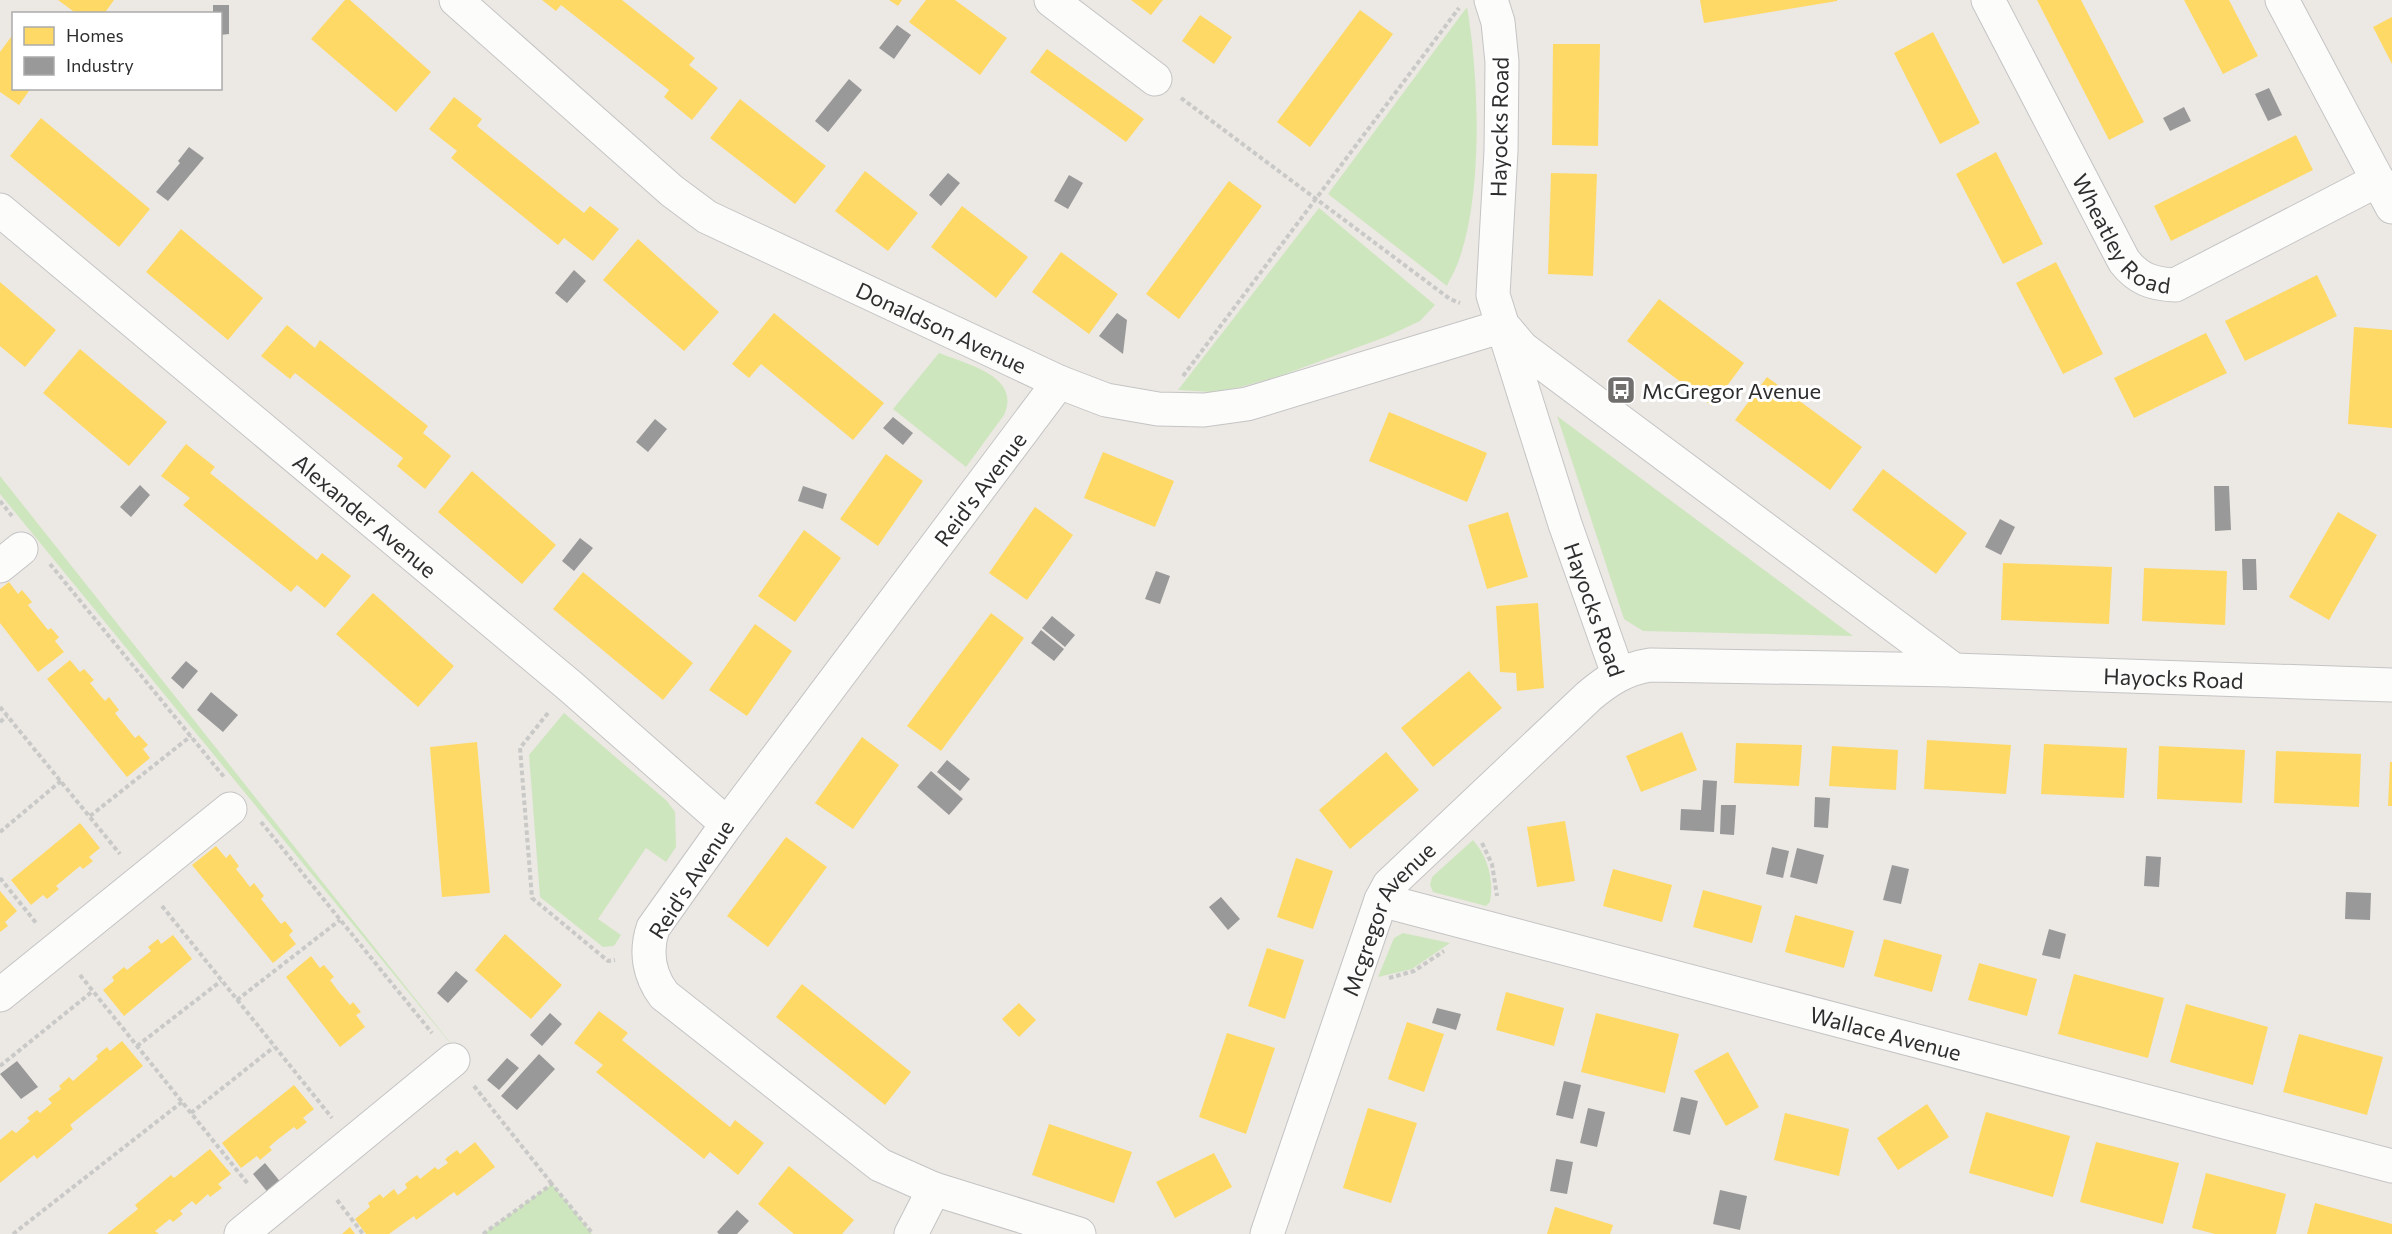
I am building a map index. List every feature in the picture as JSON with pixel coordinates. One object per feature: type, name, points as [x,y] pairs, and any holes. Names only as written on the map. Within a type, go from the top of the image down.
[{"type":"street","name":"Donaldson Avenue","points":[[456,0],[672,191],[707,217],[1059,382],[1106,400],[1158,409],[1204,410],[1247,404],[1503,326]]},
{"type":"street","points":[[1051,0],[1155,79]]},
{"type":"street","name":"Hayocks Road","points":[[1491,0],[1498,22],[1502,62],[1501,151],[1493,295],[1565,524],[1618,674],[1634,667],[1650,665],[1954,670],[2392,685]]},
{"type":"street","name":"Wheatley Road","points":[[1988,0],[2124,261],[2142,279],[2157,284],[2175,285],[2385,194]]},
{"type":"street","points":[[2282,0],[2385,194]]},
{"type":"street","name":"Alexander Avenue","points":[[0,210],[570,686],[727,824]]},
{"type":"street","name":"Hayocks Road","points":[[1503,326],[1522,348],[1954,670]]},
{"type":"street","name":"Reid's Avenue","points":[[1059,382],[727,824],[653,928],[648,944],[653,976],[664,995],[880,1165],[934,1189],[1079,1234]]},
{"type":"street","name":"Mcgregor Avenue","points":[[1267,1234],[1381,900],[1395,878],[1589,696],[1618,674]]},
{"type":"street","points":[[0,994],[238,802]]},
{"type":"street","name":"Wallace Avenue","points":[[1381,900],[2392,1166]]},
{"type":"street","points":[[241,1234],[453,1059]]},
{"type":"street","points":[[911,1234],[934,1189]]},
{"type":"path","points":[[1158,409],[1465,0]]},
{"type":"path","points":[[1155,79],[1450,298],[1503,326]]},
{"type":"path","points":[[0,501],[21,549],[190,736],[238,802],[340,920],[593,1234]]},
{"type":"path","points":[[570,686],[520,748],[532,898],[608,961],[649,959]]},
{"type":"path","points":[[0,707],[351,1142]]},
{"type":"path","points":[[0,722],[8,716]]},
{"type":"path","points":[[90,816],[190,736]]},
{"type":"path","points":[[0,832],[61,781]]},
{"type":"path","points":[[1353,983],[1378,981],[1414,971],[1479,925],[1497,896],[1492,864],[1481,841],[1461,816]]},
{"type":"path","points":[[0,878],[270,1211]]},
{"type":"path","points":[[237,1000],[340,920]]},
{"type":"path","points":[[137,1046],[221,981]]},
{"type":"path","points":[[0,1066],[93,991]]},
{"type":"path","points":[[191,1113],[274,1047]]},
{"type":"path","points":[[13,1234],[182,1102]]},
{"type":"path","points":[[316,1173],[363,1234]]},
{"type":"path","points":[[483,1234],[552,1184]]},
{"type":"green space","points":[[1467,7],[1476,99],[1475,167],[1467,230],[1459,261],[1447,286],[1328,194]]},
{"type":"green space","points":[[1319,208],[1435,305],[1420,321],[1388,336],[1280,376],[1237,388],[1211,392],[1178,390]]},
{"type":"green space","points":[[939,353],[976,367],[998,381],[1005,390],[1007,402],[1004,415],[966,467],[893,409]]},
{"type":"green space","points":[[1557,416],[1853,636],[1643,631],[1624,619]]},
{"type":"green space","points":[[0,476],[464,1060],[0,494]]},
{"type":"green space","points":[[564,713],[667,801],[675,812],[676,847],[666,862],[646,848],[598,919],[621,935],[614,946],[603,947],[540,897],[529,755]]},
{"type":"green space","points":[[1473,840],[1483,854],[1489,869],[1491,894],[1490,902],[1486,906],[1433,892],[1430,885],[1432,877]]},
{"type":"green space","points":[[1403,933],[1450,943],[1412,969],[1378,977],[1394,938]]},
{"type":"green space","points":[[552,1184],[592,1234],[483,1234]]},
{"type":"building: Homes","points":[[58,0],[114,0],[105,12],[74,12]]},
{"type":"building: Homes","points":[[345,0],[350,0],[431,72],[396,112],[311,39]]},
{"type":"building: Homes","points":[[542,0],[622,0],[695,58],[689,65],[718,88],[692,120],[664,97],[669,90],[561,5],[556,11]]},
{"type":"building: Homes","points":[[889,0],[902,0],[898,6]]},
{"type":"building: Homes","points":[[926,0],[955,0],[1007,38],[980,75],[909,22]]},
{"type":"building: Homes","points":[[1131,0],[1163,0],[1151,15]]},
{"type":"building: Homes","points":[[1700,0],[1837,0],[1837,1],[1704,23]]},
{"type":"building: Homes","points":[[2037,0],[2081,0],[2144,122],[2109,140]]},
{"type":"building: Homes","points":[[2184,0],[2229,0],[2258,56],[2223,74]]},
{"type":"building: Homes","points":[[1360,10],[1393,34],[1310,147],[1277,122]]},
{"type":"building: Homes","points":[[1200,15],[1232,37],[1214,64],[1182,41]]},
{"type":"building: Homes","points":[[2392,17],[2392,64],[2373,27]]},
{"type":"building: Homes","points":[[1933,32],[1980,123],[1940,144],[1894,53]]},
{"type":"building: Homes","points":[[12,36],[12,90],[30,90],[19,105],[0,92],[0,52]]},
{"type":"building: Homes","points":[[1553,44],[1600,44],[1598,146],[1552,145]]},
{"type":"building: Homes","points":[[1047,49],[1144,119],[1126,142],[1030,72]]},
{"type":"building: Homes","points":[[454,97],[482,119],[477,126],[584,213],[590,206],[619,229],[593,261],[564,238],[558,245],[451,158],[457,151],[429,129]]},
{"type":"building: Homes","points":[[740,99],[826,166],[795,204],[710,138]]},
{"type":"building: Homes","points":[[41,118],[150,209],[119,247],[10,156]]},
{"type":"building: Homes","points":[[2296,135],[2313,170],[2171,241],[2154,206]]},
{"type":"building: Homes","points":[[1996,152],[2043,244],[2003,264],[1956,174]]},
{"type":"building: Homes","points":[[865,171],[918,213],[888,251],[835,211]]},
{"type":"building: Homes","points":[[1551,173],[1597,174],[1593,276],[1548,274]]},
{"type":"building: Homes","points":[[1229,181],[1262,206],[1179,319],[1146,294]]},
{"type":"building: Homes","points":[[962,206],[1028,257],[996,298],[931,247]]},
{"type":"building: Homes","points":[[181,229],[263,298],[228,340],[146,272]]},
{"type":"building: Homes","points":[[638,239],[719,312],[684,351],[603,280]]},
{"type":"building: Homes","points":[[1061,252],[1118,294],[1089,334],[1032,292]]},
{"type":"building: Homes","points":[[2056,262],[2103,354],[2063,374],[2016,283]]},
{"type":"building: Homes","points":[[2317,275],[2337,316],[2245,361],[2225,321]]},
{"type":"building: Homes","points":[[0,282],[56,330],[25,367],[0,346]]},
{"type":"building: Homes","points":[[1659,299],[1744,363],[1712,406],[1627,341]]},
{"type":"building: Homes","points":[[774,313],[884,403],[853,440],[761,364],[749,378],[732,364]]},
{"type":"building: Homes","points":[[287,325],[315,348],[320,340],[428,426],[423,433],[451,456],[425,489],[397,466],[403,458],[295,373],[290,379],[261,356]]},
{"type":"building: Homes","points":[[2354,327],[2392,330],[2392,428],[2348,424]]},
{"type":"building: Homes","points":[[2206,333],[2227,373],[2134,418],[2114,378]]},
{"type":"building: Homes","points":[[80,349],[167,422],[129,466],[43,393]]},
{"type":"building: Homes","points":[[1767,377],[1862,447],[1830,490],[1735,420]]},
{"type":"building: Homes","points":[[1389,412],[1487,453],[1467,502],[1369,461]]},
{"type":"building: Homes","points":[[186,444],[215,467],[210,473],[317,560],[322,553],[351,576],[325,608],[297,585],[291,592],[183,505],[190,498],[161,476]]},
{"type":"building: Homes","points":[[1103,452],[1174,481],[1155,527],[1084,498]]},
{"type":"building: Homes","points":[[886,454],[923,481],[878,546],[840,519]]},
{"type":"building: Homes","points":[[1883,469],[1967,533],[1936,574],[1852,510]]},
{"type":"building: Homes","points":[[472,471],[556,545],[522,584],[438,512]]},
{"type":"building: Homes","points":[[1035,507],[1073,535],[1027,600],[989,573]]},
{"type":"building: Homes","points":[[1508,512],[1528,577],[1487,589],[1468,525]]},
{"type":"building: Homes","points":[[2338,512],[2377,535],[2329,620],[2289,597]]},
{"type":"building: Homes","points":[[804,530],[841,558],[795,622],[758,596]]},
{"type":"building: Homes","points":[[2003,563],[2112,567],[2109,624],[2001,620]]},
{"type":"building: Homes","points":[[2144,568],[2227,571],[2225,625],[2142,621]]},
{"type":"building: Homes","points":[[583,572],[693,663],[663,700],[553,609]]},
{"type":"building: Homes","points":[[9,582],[18,594],[22,590],[32,602],[28,605],[48,630],[51,628],[59,637],[55,641],[64,652],[38,672],[0,623],[0,589]]},
{"type":"building: Homes","points":[[373,593],[454,666],[418,707],[336,634]]},
{"type":"building: Homes","points":[[1538,603],[1544,688],[1517,691],[1516,673],[1500,672],[1496,606]]},
{"type":"building: Homes","points":[[991,613],[1024,638],[941,751],[907,726]]},
{"type":"building: Homes","points":[[755,624],[792,651],[747,716],[709,690]]},
{"type":"building: Homes","points":[[70,660],[80,672],[84,669],[94,680],[90,683],[105,701],[109,697],[119,710],[115,713],[135,738],[139,735],[148,745],[143,749],[150,758],[127,777],[47,679]]},
{"type":"building: Homes","points":[[1469,671],[1502,708],[1433,767],[1401,728]]},
{"type":"building: Homes","points":[[1682,732],[1697,770],[1641,792],[1626,756]]},
{"type":"building: Homes","points":[[862,737],[899,765],[853,829],[815,803]]},
{"type":"building: Homes","points":[[1927,740],[2011,745],[2006,794],[1924,789]]},
{"type":"building: Homes","points":[[477,742],[490,893],[442,897],[430,747]]},
{"type":"building: Homes","points":[[1736,743],[1802,745],[1799,786],[1734,783]]},
{"type":"building: Homes","points":[[2044,744],[2127,748],[2124,798],[2041,794]]},
{"type":"building: Homes","points":[[1832,746],[1898,750],[1896,790],[1829,786]]},
{"type":"building: Homes","points":[[2159,746],[2245,750],[2242,803],[2157,799]]},
{"type":"building: Homes","points":[[2276,751],[2361,754],[2359,807],[2274,803]]},
{"type":"building: Homes","points":[[1386,752],[1419,790],[1350,849],[1319,810]]},
{"type":"building: Homes","points":[[2390,762],[2392,762],[2392,806],[2388,806]]},
{"type":"building: Homes","points":[[1565,821],[1575,881],[1537,887],[1527,827]]},
{"type":"building: Homes","points":[[80,823],[100,848],[89,857],[93,861],[83,869],[80,866],[56,886],[59,889],[47,899],[43,895],[31,905],[11,880]]},
{"type":"building: Homes","points":[[786,837],[827,867],[768,947],[727,916]]},
{"type":"building: Homes","points":[[216,846],[226,858],[230,854],[239,866],[236,869],[250,887],[254,883],[264,896],[261,899],[281,924],[285,921],[293,931],[289,935],[296,944],[273,963],[192,865]]},
{"type":"building: Homes","points":[[1296,858],[1333,871],[1313,929],[1277,917]]},
{"type":"building: Homes","points":[[1613,869],[1672,885],[1662,922],[1603,906]]},
{"type":"building: Homes","points":[[1703,890],[1762,906],[1752,943],[1693,927]]},
{"type":"building: Homes","points":[[0,891],[17,911],[5,922],[8,926],[0,932]]},
{"type":"building: Homes","points":[[1795,915],[1854,931],[1844,968],[1785,952]]},
{"type":"building: Homes","points":[[505,934],[562,985],[531,1019],[475,970]]},
{"type":"building: Homes","points":[[173,935],[192,959],[124,1016],[103,990],[114,981],[112,977],[124,967],[127,970],[151,951],[148,947],[158,939],[161,944]]},
{"type":"building: Homes","points":[[1884,939],[1942,955],[1932,992],[1874,976]]},
{"type":"building: Homes","points":[[1267,948],[1304,960],[1285,1019],[1248,1006]]},
{"type":"building: Homes","points":[[311,956],[320,968],[324,965],[334,977],[330,980],[339,992],[350,1005],[353,1002],[361,1012],[356,1015],[365,1027],[340,1047],[286,977]]},
{"type":"building: Homes","points":[[1979,963],[2037,979],[2027,1016],[1968,1000]]},
{"type":"building: Homes","points":[[2074,974],[2164,998],[2148,1058],[2058,1034]]},
{"type":"building: Homes","points":[[802,984],[911,1072],[885,1105],[776,1017]]},
{"type":"building: Homes","points":[[1506,992],[1564,1008],[1554,1046],[1496,1030]]},
{"type":"building: Homes","points":[[1019,1003],[1036,1020],[1019,1037],[1002,1019]]},
{"type":"building: Homes","points":[[2186,1004],[2268,1027],[2253,1085],[2170,1062]]},
{"type":"building: Homes","points":[[599,1011],[628,1033],[622,1040],[730,1127],[735,1120],[764,1143],[738,1175],[710,1152],[704,1159],[596,1072],[603,1065],[574,1043]]},
{"type":"building: Homes","points":[[1596,1013],[1679,1034],[1665,1093],[1581,1072]]},
{"type":"building: Homes","points":[[1407,1022],[1444,1034],[1424,1092],[1388,1079]]},
{"type":"building: Homes","points":[[1227,1033],[1275,1048],[1246,1134],[1199,1117]]},
{"type":"building: Homes","points":[[2299,1034],[2383,1057],[2367,1115],[2283,1092]]},
{"type":"building: Homes","points":[[122,1041],[143,1066],[70,1125],[73,1129],[37,1159],[34,1155],[0,1183],[0,1140],[12,1130],[16,1133],[30,1121],[27,1118],[37,1110],[40,1113],[52,1103],[48,1099],[61,1089],[59,1086],[69,1077],[73,1081],[98,1059],[96,1056],[107,1047],[110,1051]]},
{"type":"building: Homes","points":[[1728,1052],[1759,1107],[1726,1126],[1694,1071]]},
{"type":"building: Homes","points":[[294,1085],[314,1109],[303,1118],[307,1122],[297,1130],[294,1127],[277,1140],[269,1147],[272,1150],[260,1160],[257,1156],[241,1168],[222,1143]]},
{"type":"building: Homes","points":[[1927,1104],[1949,1137],[1898,1170],[1877,1138]]},
{"type":"building: Homes","points":[[1368,1108],[1417,1123],[1391,1203],[1343,1188]]},
{"type":"building: Homes","points":[[1986,1112],[2070,1136],[2053,1197],[1969,1173]]},
{"type":"building: Homes","points":[[1785,1113],[1849,1129],[1839,1176],[1774,1160]]},
{"type":"building: Homes","points":[[1049,1124],[1132,1152],[1114,1203],[1032,1175]]},
{"type":"building: Homes","points":[[475,1142],[495,1167],[457,1196],[454,1192],[416,1220],[414,1216],[389,1234],[366,1234],[355,1219],[370,1207],[368,1203],[380,1194],[383,1198],[394,1189],[398,1195],[407,1188],[405,1184],[417,1175],[420,1179],[435,1167],[438,1170],[448,1163],[445,1159],[457,1150],[460,1154]]},
{"type":"building: Homes","points":[[2096,1142],[2179,1163],[2163,1224],[2080,1202]]},
{"type":"building: Homes","points":[[210,1149],[231,1174],[218,1184],[222,1188],[210,1197],[208,1194],[196,1205],[192,1201],[180,1211],[183,1214],[173,1222],[170,1219],[155,1231],[159,1234],[107,1234],[138,1209],[135,1205],[171,1175],[174,1178]]},
{"type":"building: Homes","points":[[1214,1153],[1232,1187],[1175,1218],[1156,1182]]},
{"type":"building: Homes","points":[[789,1166],[854,1220],[842,1234],[794,1234],[758,1204]]},
{"type":"building: Homes","points":[[2206,1173],[2286,1194],[2276,1234],[2215,1234],[2192,1228]]},
{"type":"building: Homes","points":[[2315,1203],[2392,1224],[2392,1234],[2307,1234]]},
{"type":"building: Homes","points":[[1555,1207],[1613,1225],[1610,1234],[1547,1234]]},
{"type":"building: Homes","points":[[350,1227],[355,1234],[342,1234]]},
{"type":"building: Industry","points":[[213,5],[229,5],[229,34],[222,35],[222,12],[213,12]]},
{"type":"building: Industry","points":[[897,25],[911,35],[894,59],[879,48]]},
{"type":"building: Industry","points":[[849,79],[862,90],[828,132],[815,121]]},
{"type":"building: Industry","points":[[2269,88],[2282,115],[2268,121],[2255,94]]},
{"type":"building: Industry","points":[[2184,107],[2191,121],[2170,131],[2163,118]]},
{"type":"building: Industry","points":[[189,147],[204,158],[168,201],[156,192],[180,163],[178,161]]},
{"type":"building: Industry","points":[[948,173],[960,183],[941,206],[929,195]]},
{"type":"building: Industry","points":[[1069,175],[1083,183],[1068,209],[1054,201]]},
{"type":"building: Industry","points":[[574,270],[586,281],[567,303],[555,293]]},
{"type":"building: Industry","points":[[1117,313],[1127,320],[1123,354],[1099,336]]},
{"type":"building: Industry","points":[[893,417],[913,433],[903,445],[883,428]]},
{"type":"building: Industry","points":[[655,419],[667,429],[648,452],[636,442]]},
{"type":"building: Industry","points":[[140,485],[150,495],[131,517],[120,507]]},
{"type":"building: Industry","points":[[803,486],[827,494],[823,509],[798,501]]},
{"type":"building: Industry","points":[[2214,486],[2229,486],[2231,530],[2215,531]]},
{"type":"building: Industry","points":[[2000,519],[2015,527],[2001,555],[1985,547]]},
{"type":"building: Industry","points":[[580,538],[593,548],[574,571],[562,561]]},
{"type":"building: Industry","points":[[2242,559],[2256,559],[2257,590],[2243,590]]},
{"type":"building: Industry","points":[[1156,571],[1170,576],[1160,604],[1145,599]]},
{"type":"building: Industry","points":[[1052,616],[1075,635],[1065,647],[1042,628]]},
{"type":"building: Industry","points":[[1041,630],[1064,649],[1054,661],[1031,643]]},
{"type":"building: Industry","points":[[186,661],[198,671],[183,689],[171,678]]},
{"type":"building: Industry","points":[[211,692],[238,715],[223,732],[197,710]]},
{"type":"building: Industry","points":[[947,760],[970,779],[960,791],[937,772]]},
{"type":"building: Industry","points":[[931,771],[963,799],[949,815],[917,787]]},
{"type":"building: Industry","points":[[1703,780],[1717,781],[1714,832],[1680,830],[1681,809],[1701,810]]},
{"type":"building: Industry","points":[[1815,797],[1830,798],[1828,828],[1814,827]]},
{"type":"building: Industry","points":[[1721,805],[1736,805],[1734,835],[1720,834]]},
{"type":"building: Industry","points":[[1772,847],[1789,851],[1783,878],[1766,874]]},
{"type":"building: Industry","points":[[1797,848],[1824,855],[1817,884],[1790,877]]},
{"type":"building: Industry","points":[[2146,856],[2161,857],[2159,887],[2144,886]]},
{"type":"building: Industry","points":[[1892,865],[1909,869],[1901,904],[1883,900]]},
{"type":"building: Industry","points":[[2346,892],[2371,893],[2370,920],[2345,919]]},
{"type":"building: Industry","points":[[1221,897],[1240,919],[1228,930],[1209,907]]},
{"type":"building: Industry","points":[[2049,929],[2066,934],[2060,959],[2042,955]]},
{"type":"building: Industry","points":[[456,971],[468,981],[448,1003],[437,993]]},
{"type":"building: Industry","points":[[1437,1008],[1461,1014],[1456,1030],[1432,1023]]},
{"type":"building: Industry","points":[[550,1013],[562,1024],[542,1046],[530,1035]]},
{"type":"building: Industry","points":[[539,1054],[555,1069],[517,1110],[501,1096]]},
{"type":"building: Industry","points":[[507,1058],[519,1068],[499,1090],[487,1080]]},
{"type":"building: Industry","points":[[17,1061],[38,1087],[21,1099],[0,1074]]},
{"type":"building: Industry","points":[[1564,1081],[1581,1085],[1573,1119],[1556,1115]]},
{"type":"building: Industry","points":[[1681,1097],[1698,1101],[1690,1135],[1673,1131]]},
{"type":"building: Industry","points":[[1588,1108],[1605,1112],[1597,1147],[1580,1143]]},
{"type":"building: Industry","points":[[1556,1159],[1573,1162],[1567,1194],[1550,1191]]},
{"type":"building: Industry","points":[[265,1163],[282,1184],[269,1194],[253,1174]]},
{"type":"building: Industry","points":[[1720,1190],[1747,1196],[1740,1230],[1713,1224]]},
{"type":"building: Industry","points":[[737,1210],[749,1221],[737,1234],[719,1234],[717,1232]]},
{"type":"place","name":"McGregor Avenue","points":[[1621,390]]}]
